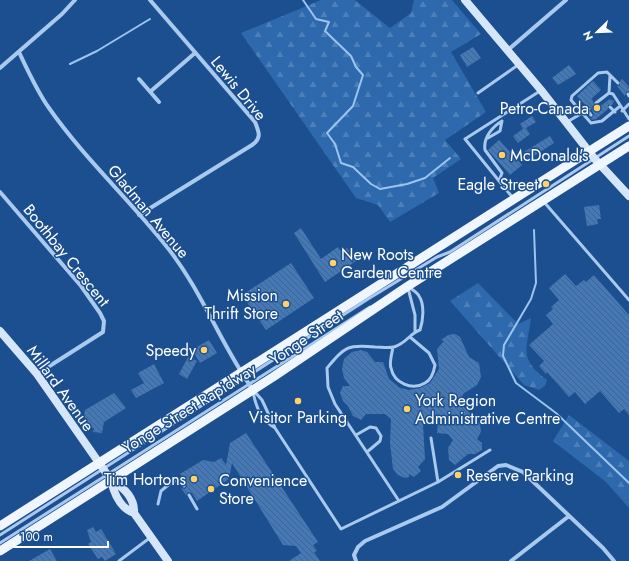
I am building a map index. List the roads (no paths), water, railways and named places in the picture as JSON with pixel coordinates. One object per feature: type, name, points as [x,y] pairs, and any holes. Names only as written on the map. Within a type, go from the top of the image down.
[{"type":"main road","points":[[465,0],[520,64],[594,158],[629,196]]},
{"type":"main road","name":"Yonge Street","points":[[0,526],[105,472],[251,387],[543,201],[629,126]]},
{"type":"main road","name":"Yonge Street","points":[[0,551],[105,472],[243,377],[514,199],[594,158],[629,146]]},
{"type":"main road","name":"Millard Avenue","points":[[0,331],[36,374],[105,472],[122,486],[134,504],[134,513],[168,561]]},
{"type":"street","points":[[0,68],[62,14],[75,0]]},
{"type":"street","name":"Lewis Drive","points":[[139,215],[248,148],[259,137],[260,133],[255,122],[150,0]]},
{"type":"street","points":[[508,50],[566,0]]},
{"type":"street","name":"Gladman Avenue","points":[[19,52],[42,98],[64,129],[167,248],[195,288],[243,377],[251,387]]},
{"type":"street","points":[[151,91],[195,53]]},
{"type":"street","points":[[139,78],[159,102]]},
{"type":"street","name":"Boothbay Crescent","points":[[0,192],[81,286],[104,321],[103,332],[36,374]]},
{"type":"street","points":[[356,561],[354,555],[358,547],[365,541],[442,507],[498,466],[506,465],[522,472],[570,516],[603,548],[614,561]]},
{"type":"street","points":[[511,561],[570,516]]},
{"type":"lane","points":[[478,93],[520,64]]},
{"type":"lane","points":[[618,82],[607,72],[598,73],[572,96],[573,103],[591,123],[605,119],[619,107]]},
{"type":"lane","points":[[609,93],[610,75]]},
{"type":"lane","points":[[514,199],[465,139],[541,90]]},
{"type":"lane","points":[[596,103],[609,93]]},
{"type":"lane","points":[[609,93],[613,94],[619,107],[629,119]]},
{"type":"lane","points":[[602,98],[606,102]]},
{"type":"lane","points":[[622,111],[629,104]]},
{"type":"lane","points":[[610,106],[614,112]]},
{"type":"lane","points":[[567,122],[588,110],[591,115]]},
{"type":"lane","points":[[488,138],[500,131],[504,114]]},
{"type":"lane","points":[[601,114],[605,119]]},
{"type":"lane","points":[[499,181],[502,173],[485,150],[485,142],[490,131],[502,121]]},
{"type":"lane","name":"Yonge Street Rapidway","points":[[251,387],[441,261],[450,252],[629,136]]},
{"type":"lane","points":[[543,201],[629,300]]},
{"type":"lane","name":"Yonge Street Rapidway","points":[[243,377],[437,257],[450,252]]},
{"type":"lane","points":[[408,286],[415,315],[415,332]]},
{"type":"lane","points":[[399,501],[335,404],[328,387],[327,368],[338,354],[354,345],[393,347],[406,342],[415,332],[420,330],[423,320],[421,303],[419,296],[408,286]]},
{"type":"lane","points":[[393,347],[390,368],[399,382],[411,387],[426,383],[432,375],[435,364],[429,353],[410,337]]},
{"type":"lane","points":[[251,387],[255,404],[266,422],[275,428]]},
{"type":"lane","points":[[251,387],[262,400],[275,428],[342,529],[438,482],[490,450]]},
{"type":"lane","points":[[356,435],[370,427],[376,428],[381,436],[380,441],[367,452]]},
{"type":"lane","points":[[431,438],[438,482]]},
{"type":"lane","points":[[0,535],[105,472]]},
{"type":"lane","points":[[0,543],[105,472]]},
{"type":"lane","points":[[158,504],[161,491],[173,481],[181,481],[184,486]]},
{"type":"lane","points":[[189,495],[197,509]]},
{"type":"lane","points":[[119,561],[151,537]]},
{"type":"waterway","points":[[303,0],[316,19],[329,22],[325,31],[351,56],[356,67],[363,75],[353,106],[327,133],[335,144],[341,163],[353,167],[371,184],[380,189],[407,184],[425,178],[450,158]]},
{"type":"waterway","points":[[70,64],[97,51],[150,19]]},
{"type":"waterway","points":[[534,230],[536,283],[531,299],[504,345],[503,356],[516,383],[556,413],[629,483]]},
{"type":"place","name":"Petro-Canada","points":[[597,108]]},
{"type":"place","name":"McDonald's","points":[[502,155]]},
{"type":"place","name":"Eagle Street","points":[[546,184]]},
{"type":"place","name":"New Roots Garden Centre","points":[[333,263]]},
{"type":"place","name":"Mission Thrift Store","points":[[286,304]]},
{"type":"place","name":"Speedy","points":[[204,350]]},
{"type":"place","name":"Visitor Parking","points":[[298,401]]},
{"type":"place","name":"York Region Administrative Centre","points":[[407,409]]},
{"type":"place","name":"Reserve Parking","points":[[458,475]]},
{"type":"place","name":"Tim Hortons","points":[[194,479]]},
{"type":"place","name":"Convenience Store","points":[[211,489]]}]
